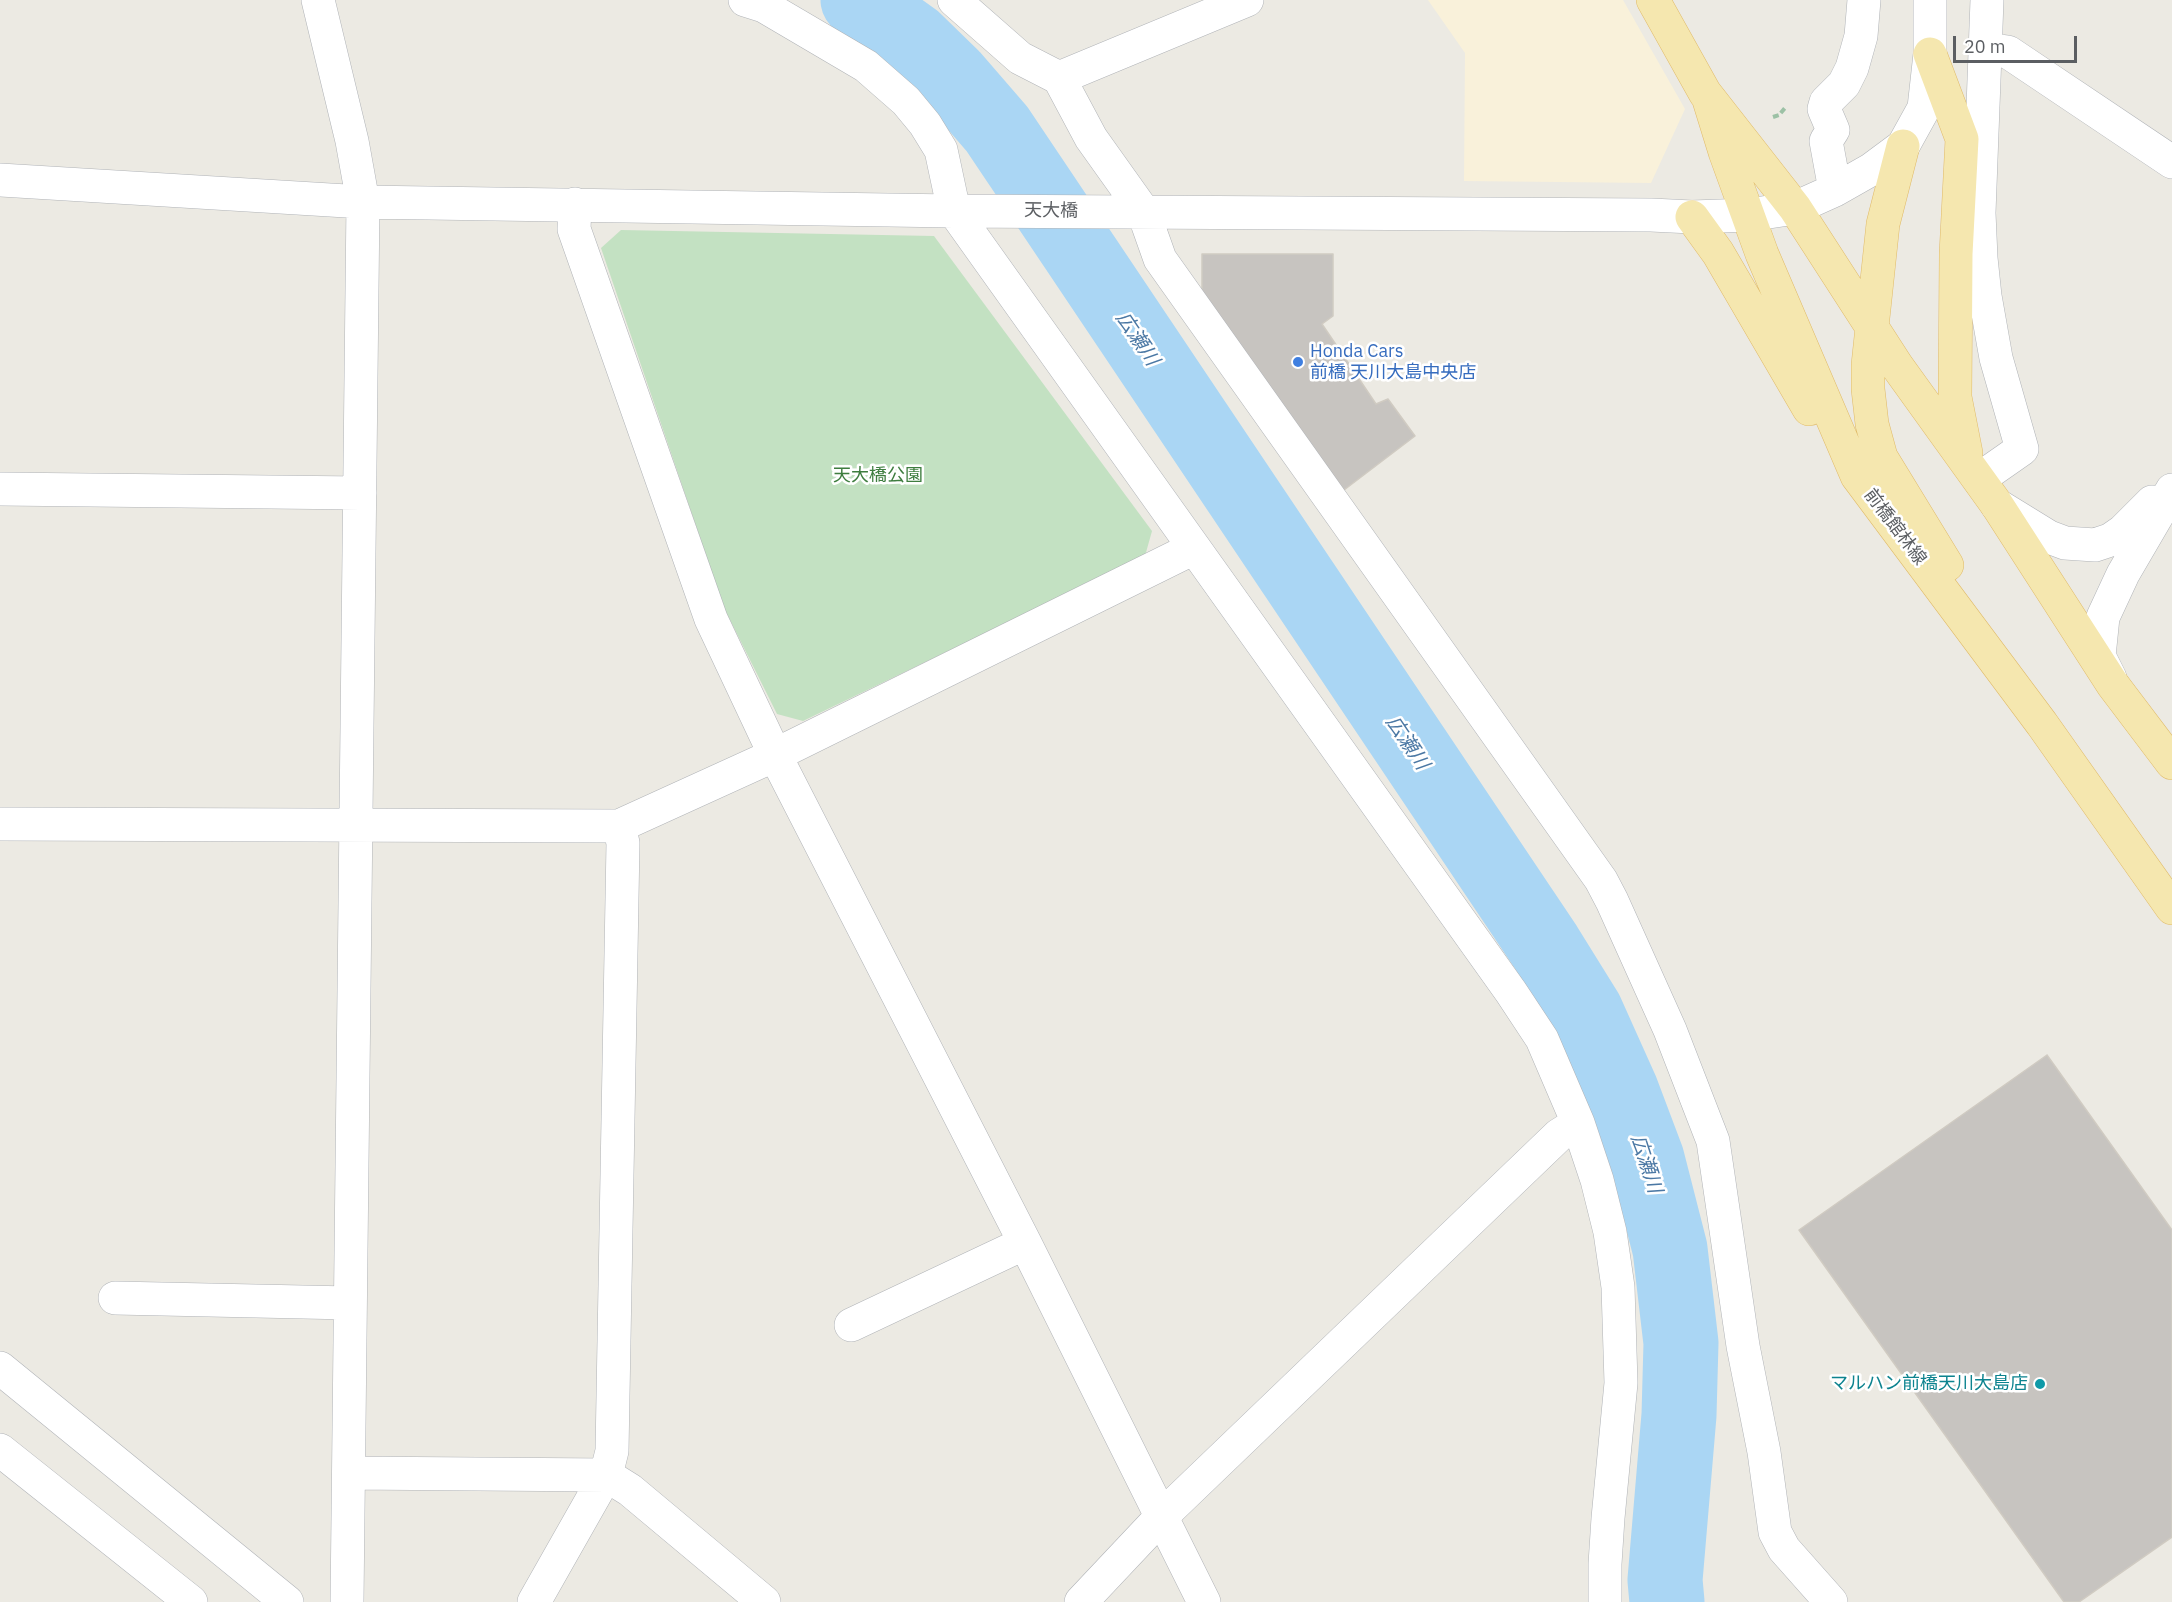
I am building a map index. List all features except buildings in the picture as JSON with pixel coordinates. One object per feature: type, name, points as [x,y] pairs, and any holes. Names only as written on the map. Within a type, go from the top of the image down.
[{"type":"main road","name":"前橋館林線","points":[[1653,0],[1708,97],[1796,208],[1897,366],[1982,483],[2113,685],[2172,763]]},
{"type":"main road","points":[[1930,54],[1962,139],[1956,254],[1955,397],[1982,483]]},
{"type":"main road","name":"前橋館林線","points":[[1708,97],[1725,152],[1762,254],[1857,476],[2042,724],[2172,908]]},
{"type":"main road","points":[[1903,146],[1883,224],[1868,365],[1872,424],[1881,457],[2042,724]]},
{"type":"main road","points":[[1692,218],[1718,253],[1831,447],[1857,476]]},
{"type":"street","points":[[318,0],[352,141],[363,202],[354,824],[347,1602]]},
{"type":"street","points":[[745,0],[764,6],[866,66],[906,101],[925,124],[941,150],[954,211],[1511,992],[1542,1039],[1578,1123],[1597,1180],[1610,1232],[1618,1287],[1622,1383],[1606,1541],[1605,1602]]},
{"type":"street","points":[[954,0],[1020,58],[1059,78],[1092,138],[1143,211],[1160,259],[1601,880],[1670,1030],[1713,1141],[1743,1346],[1764,1452],[1775,1532],[1784,1549],[1831,1602]]},
{"type":"street","points":[[1059,78],[1247,0]]},
{"type":"street","points":[[1835,190],[1826,141],[1833,130],[1824,109],[1826,102],[1844,84],[1852,68],[1861,36],[1864,0]]},
{"type":"street","points":[[1903,146],[1924,108],[1930,54],[1930,0]]},
{"type":"street","points":[[1987,0],[1979,213],[1982,267],[1996,358],[2022,449],[1982,483],[2049,537],[2066,543],[2095,545],[2110,540],[2123,531],[2172,482]]},
{"type":"street","points":[[1985,49],[2008,52],[2172,162]]},
{"type":"street","name":"天大橋","points":[[0,180],[363,202],[954,211],[1651,215],[1692,218],[1749,215],[1796,208],[1872,169],[1903,146]]},
{"type":"street","points":[[575,204],[574,229],[711,619],[775,755],[1025,1243],[1204,1602]]},
{"type":"street","points":[[0,489],[360,493]]},
{"type":"street","points":[[2113,685],[2099,656],[2103,617],[2123,574],[2172,490]]},
{"type":"street","points":[[0,824],[619,826],[775,755],[1194,548]]},
{"type":"street","points":[[534,1602],[606,1475],[612,1451],[623,843],[619,826]]},
{"type":"street","points":[[1082,1602],[1162,1516],[1558,1134],[1578,1123]]},
{"type":"street","points":[[851,1325],[1025,1243]]},
{"type":"street","points":[[115,1298],[350,1302]]},
{"type":"street","points":[[0,1368],[288,1602]]},
{"type":"street","points":[[0,1450],[191,1602]]},
{"type":"street","points":[[349,1473],[606,1475],[630,1490],[764,1602]]},
{"type":"path","points":[[1769,117],[1779,116],[1792,100]]},
{"type":"shaded area","points":[[1428,0],[1623,0],[1685,109],[1651,183],[1464,181],[1465,53]]},
{"type":"green space","name":"天大橋公園","points":[[621,230],[934,236],[1152,531],[1145,556],[803,721],[777,714],[724,608],[601,248]]},
{"type":"waterway","name":"広瀬川","points":[[858,0],[914,40],[952,77],[997,129],[1545,946],[1586,1012],[1621,1090],[1647,1159],[1670,1249],[1681,1343],[1679,1415],[1665,1580],[1667,1602]]},
{"type":"place","name":"Honda Cars 前橋 天川大島中央店","points":[[1298,362]]},
{"type":"place","name":"マルハン前橋天川大島店","points":[[2040,1384]]}]
